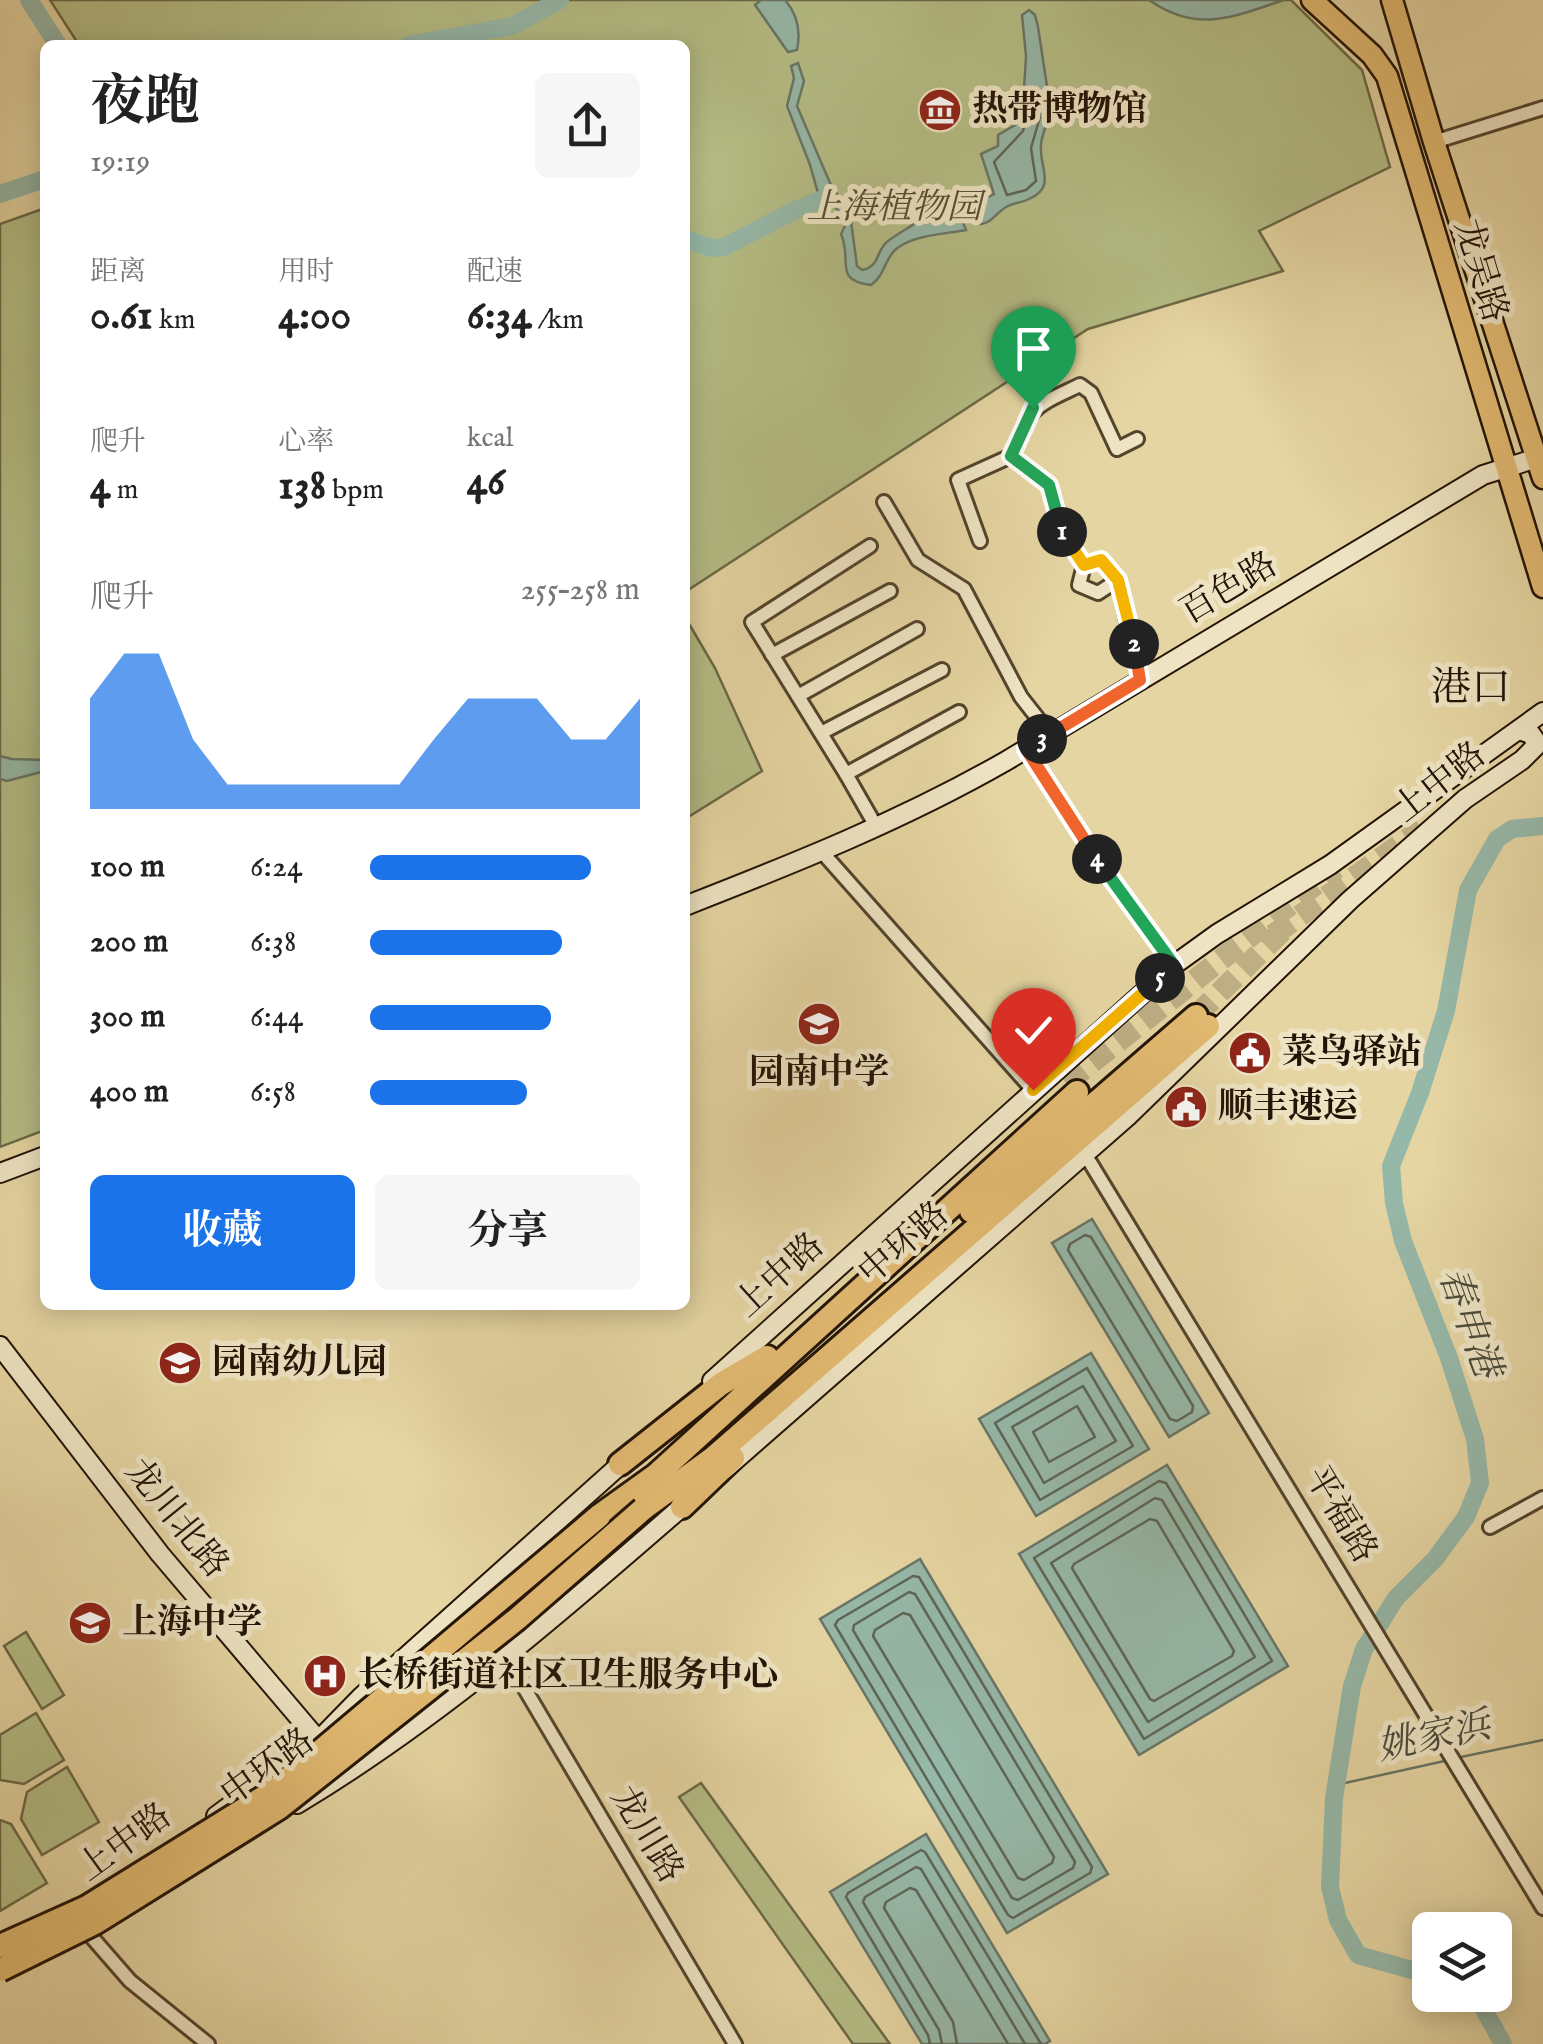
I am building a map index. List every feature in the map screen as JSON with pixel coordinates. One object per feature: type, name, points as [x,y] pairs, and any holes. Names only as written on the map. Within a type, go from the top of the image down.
[{"type":"highway","name":"中环路","points":[[0,1946],[87,1907],[272,1792],[599,1516],[656,1475],[1202,1021],[971,1232],[747,1400]]},
{"type":"highway","name":"中环路","points":[[0,1970],[94,1923],[279,1808],[517,1618],[643,1509],[747,1400],[1071,1088],[767,1357],[747,1400]]},
{"type":"highway","points":[[682,1507],[971,1232]]},
{"type":"highway","points":[[620,1464],[721,1384],[767,1357]]},
{"type":"main road","name":"龙吴路","points":[[1312,0],[1372,55],[1387,76],[1543,588]]},
{"type":"main road","name":"龙吴路","points":[[1394,7],[1540,468]]},
{"type":"main road","name":"百色路","points":[[690,904],[876,828],[1026,749],[1482,476],[1505,467],[1540,468]]},
{"type":"main road","name":"上中路","points":[[0,1955],[81,1924],[100,1904],[314,1743],[1174,965],[1216,934],[1355,848],[1543,712]]},
{"type":"main road","name":"上中路","points":[[1519,730],[1535,740],[1535,747],[1522,760]]},
{"type":"main road","name":"上中路","points":[[0,1980],[81,1924],[342,1778],[506,1657],[1127,1117],[1350,900],[1465,799],[1543,748]]},
{"type":"main road","points":[[0,1174],[40,1158]]},
{"type":"main road","name":"龙川北路","points":[[0,1346],[160,1554],[342,1778]]},
{"type":"main road","name":"龙川北路","points":[[0,1362],[152,1560],[314,1743]]},
{"type":"street","points":[[1434,142],[1543,108]]},
{"type":"street","points":[[980,541],[958,480],[1011,456],[1033,408],[1080,385],[1091,393],[1117,449],[1137,439]]},
{"type":"street","points":[[1011,456],[1049,485],[1062,532],[1084,565],[1079,585],[1098,593],[1118,580]]},
{"type":"street","points":[[884,502],[918,560],[964,588],[1020,697],[1050,734]]},
{"type":"street","points":[[870,546],[752,622],[876,828]]},
{"type":"street","points":[[1084,565],[1101,560],[1118,580],[1140,680]]},
{"type":"street","points":[[772,655],[890,591]]},
{"type":"street","points":[[798,696],[917,630]]},
{"type":"street","points":[[821,734],[942,670]]},
{"type":"street","points":[[846,774],[959,712]]},
{"type":"street","points":[[1026,749],[1090,848],[1174,965]]},
{"type":"street","points":[[822,852],[1033,1090]]},
{"type":"street","name":"平福路","points":[[1085,1154],[1543,1908]]},
{"type":"street","points":[[1490,1527],[1543,1498]]},
{"type":"street","name":"龙川路","points":[[506,1657],[735,2044]]},
{"type":"street","points":[[81,1924],[145,1995],[208,2044]]},
{"type":"green space","name":"上海植物园","points":[[50,0],[1291,0],[1362,70],[1390,167],[1259,231],[1283,271],[1088,329],[690,589],[690,40],[76,40]]},
{"type":"green space","points":[[40,210],[40,1132],[0,1147],[0,224]]},
{"type":"green space","points":[[690,626],[715,668],[762,771],[690,816]]},
{"type":"green space","points":[[26,1632],[64,1695],[42,1709],[4,1646]]},
{"type":"green space","points":[[36,1713],[64,1760],[24,1784],[0,1780],[0,1735]]},
{"type":"green space","points":[[67,1767],[99,1822],[42,1855],[21,1819],[27,1792]]},
{"type":"green space","points":[[701,1783],[890,2044],[853,2044],[679,1797]]},
{"type":"green space","points":[[0,1820],[11,1824],[47,1883],[0,1911]]},
{"type":"water","points":[[761,0],[785,0],[793,11],[799,36],[797,50],[788,52],[755,5]]},
{"type":"water","points":[[1149,0],[1284,0],[1231,16],[1200,19],[1183,17]]},
{"type":"water","points":[[1029,10],[1038,27],[1050,106],[1041,145],[1045,183],[1037,194],[1006,207],[981,224],[974,204],[994,194],[981,154],[998,146],[998,135],[1015,125],[1024,89],[1022,15]]},
{"type":"water","points":[[798,63],[804,81],[797,106],[830,183],[850,214],[857,266],[862,270],[868,268],[888,241],[928,213],[957,207],[966,230],[928,236],[901,246],[871,285],[852,279],[846,268],[841,234],[846,224],[834,205],[820,200],[787,106],[794,78],[791,66]]},
{"type":"water","points":[[0,756],[40,760],[40,772],[7,781],[0,779]]},
{"type":"water","points":[[1092,1219],[1209,1413],[1169,1437],[1052,1243]]},
{"type":"water","points":[[1091,1353],[1149,1449],[1036,1516],[979,1419]]},
{"type":"water","points":[[1167,1465],[1288,1666],[1139,1755],[1019,1554]]},
{"type":"water","points":[[920,1559],[1108,1874],[1007,1933],[820,1619]]},
{"type":"water","points":[[926,1834],[1050,2041],[1045,2044],[922,2044],[830,1892]]},
{"type":"waterway","points":[[29,0],[55,40]]},
{"type":"waterway","points":[[435,40],[512,26],[560,0]]},
{"type":"waterway","points":[[0,194],[40,181]]},
{"type":"waterway","points":[[809,204],[820,200]]},
{"type":"waterway","points":[[690,241],[711,248],[724,247],[799,208]]},
{"type":"waterway","name":"春申港","points":[[1412,1970],[1358,1955],[1338,1920],[1330,1887],[1334,1798],[1352,1686],[1364,1649],[1396,1598],[1435,1559],[1466,1517],[1480,1483],[1475,1439],[1449,1358],[1403,1241],[1391,1166],[1446,1011],[1468,890],[1497,839],[1512,829],[1543,826]]},
{"type":"waterway","name":"姚家浜","points":[[1456,1758],[1543,1740]]},
{"type":"waterway","name":"姚家浜","points":[[1336,1785],[1449,1760]]},
{"type":"waterway","name":"春申港","points":[[1485,2012],[1503,2044]]},
{"type":"tunnel","points":[[1273,935],[1422,829]]},
{"type":"tunnel","points":[[1066,1083],[1336,868]]},
{"type":"tunnel","points":[[1196,1016],[1286,927]]},
{"type":"place","name":"热带博物馆","points":[[940,110]]},
{"type":"place","name":"园南中学","points":[[819,1024]]},
{"type":"place","name":"菜鸟驿站","points":[[1250,1053]]},
{"type":"place","name":"顺丰速运","points":[[1186,1107]]},
{"type":"place","name":"园南幼儿园","points":[[180,1363]]},
{"type":"place","name":"上海中学","points":[[90,1623]]},
{"type":"place","name":"长桥街道社区卫生服务中心","points":[[325,1676]]},
{"type":"district","name":"港口","points":[[1471,689]]},
{"type":"route","points":[[1033,408],[1011,456],[1049,485],[1055,516],[1084,565],[1101,560],[1118,580],[1140,680],[1026,749],[1090,848],[1174,965],[1033,1090]]}]
